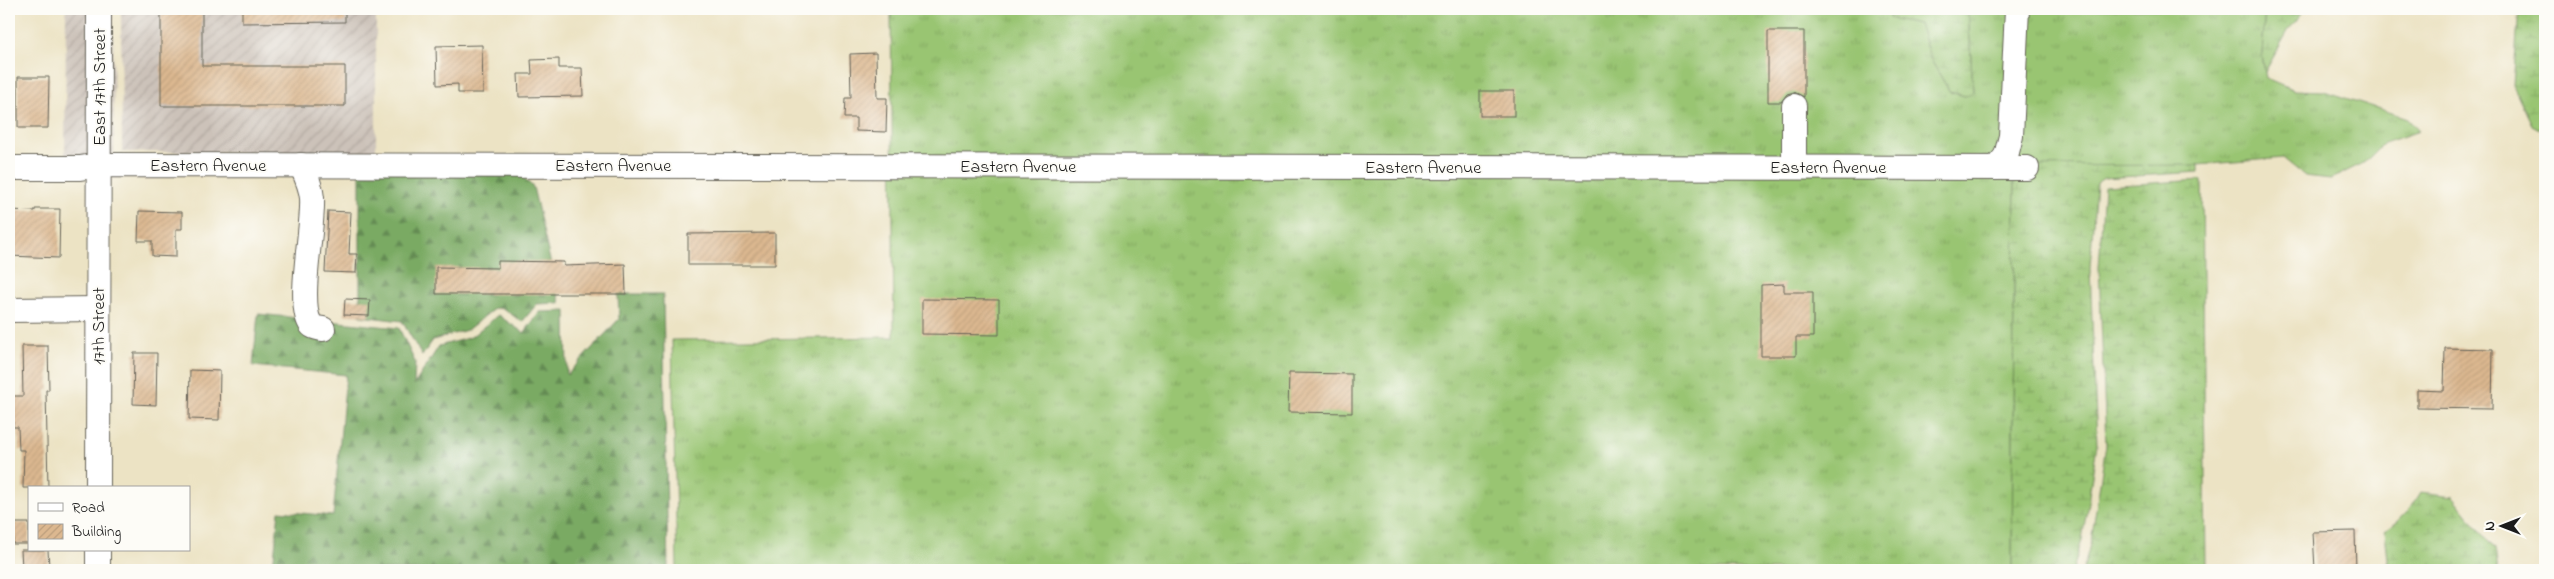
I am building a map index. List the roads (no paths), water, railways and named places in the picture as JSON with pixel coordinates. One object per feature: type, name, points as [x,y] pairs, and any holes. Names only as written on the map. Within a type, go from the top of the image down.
[{"type":"street","name":"East 17th Street","points":[[98,9],[99,165]]},
{"type":"street","points":[[1996,168],[2006,156],[2011,136],[2017,9]]},
{"type":"street","points":[[1794,106],[1794,167]]},
{"type":"street","name":"Eastern Avenue","points":[[9,168],[80,168],[99,165],[2027,168]]},
{"type":"street","name":"17th Street","points":[[98,486],[99,165]]},
{"type":"street","points":[[301,165],[309,184],[312,199],[307,272],[307,313],[310,323],[314,328],[323,328]]},
{"type":"street","points":[[9,310],[98,309]]},
{"type":"street","points":[[98,552],[98,570]]}]
